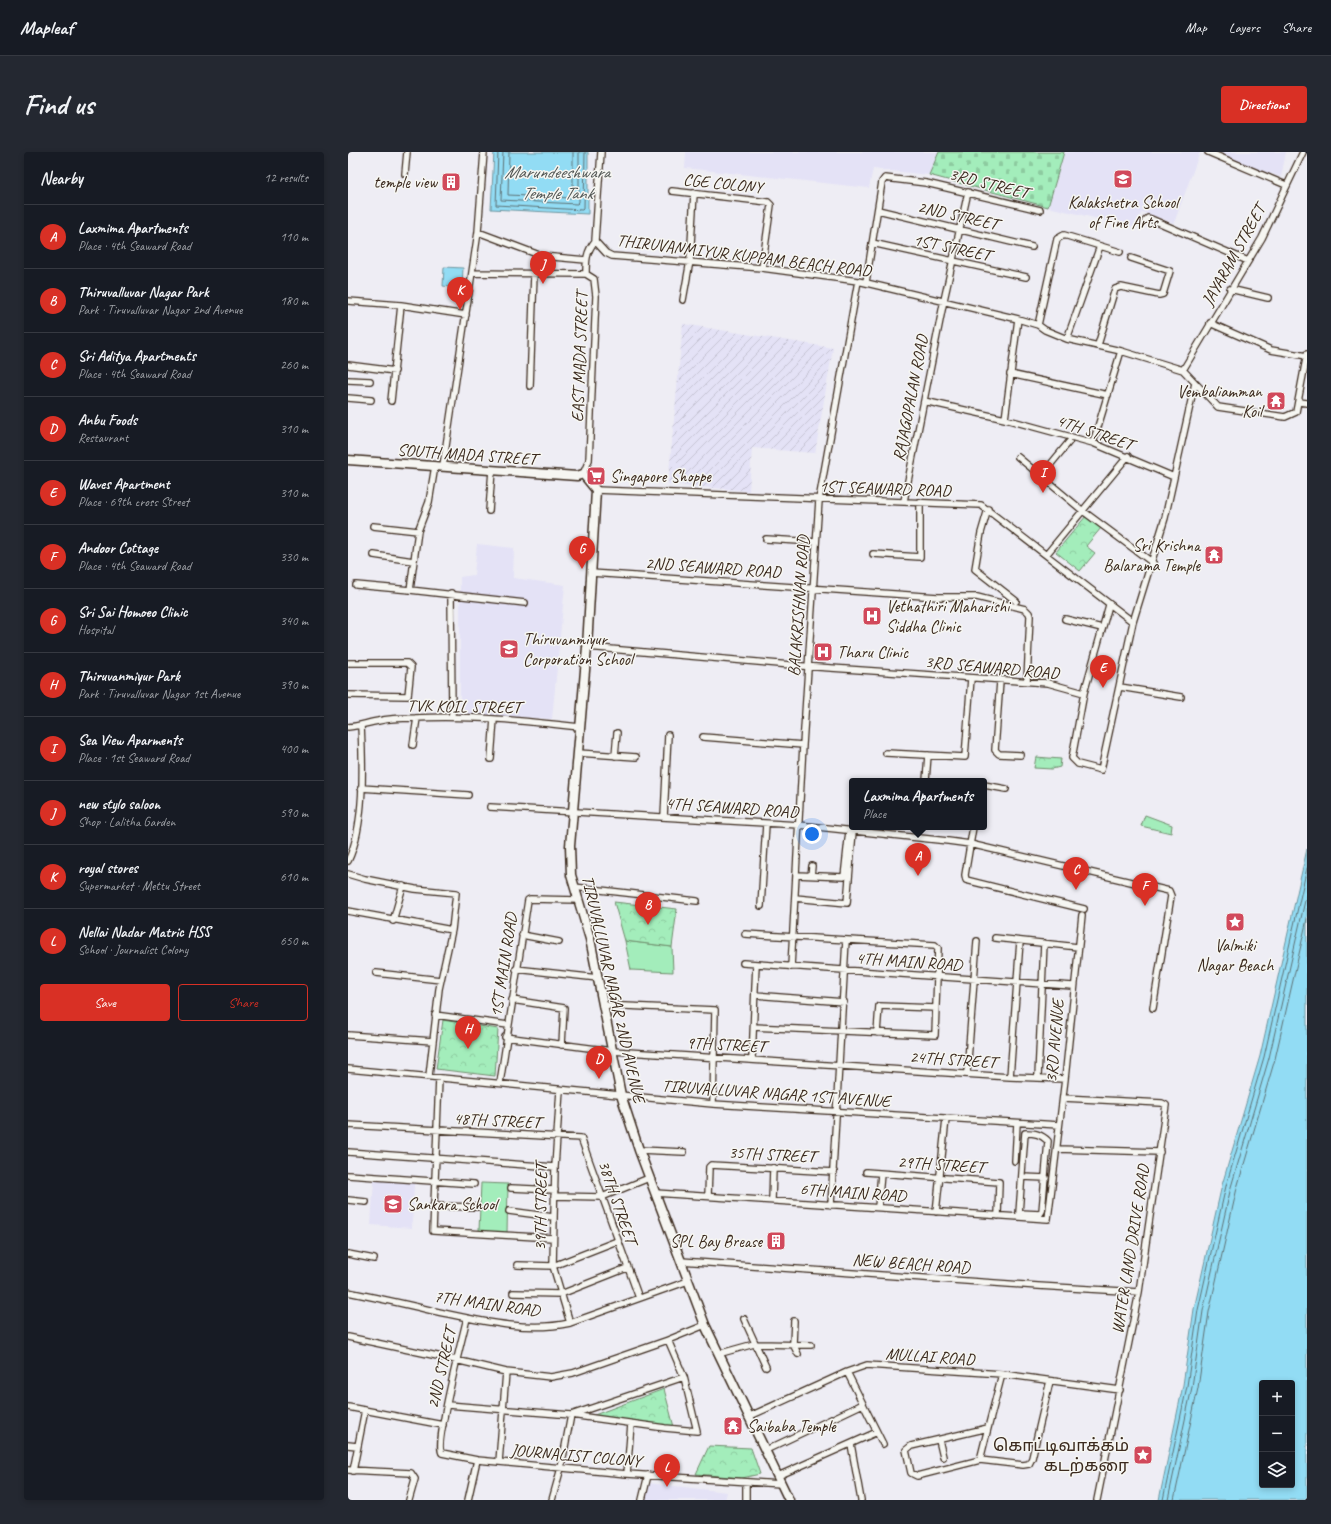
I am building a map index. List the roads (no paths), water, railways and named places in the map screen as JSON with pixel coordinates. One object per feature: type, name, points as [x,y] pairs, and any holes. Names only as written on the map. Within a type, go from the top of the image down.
[{"type":"street","points":[[405,174],[407,152]]},
{"type":"street","points":[[410,590],[418,531],[429,502],[439,466],[466,316],[478,232],[484,152]]},
{"type":"street","name":"EAST MADA STREET","points":[[583,474],[589,460],[596,296],[594,279],[586,274],[586,260],[587,253],[594,241],[601,152]]},
{"type":"street","points":[[1208,152],[1286,185]]},
{"type":"street","name":"JAYARAM STREET","points":[[1183,370],[1230,289],[1262,238],[1286,185],[1304,152]]},
{"type":"street","name":"3RD STREET","points":[[878,210],[884,179],[926,183],[1040,210]]},
{"type":"street","name":"CGE COLONY","points":[[672,192],[766,201],[770,203],[762,268]]},
{"type":"street","name":"RAJAGOPALAN ROAD","points":[[904,501],[944,300],[968,192]]},
{"type":"street","points":[[683,300],[690,261],[694,193]]},
{"type":"street","points":[[866,282],[878,210]]},
{"type":"street","name":"2ND STREET","points":[[878,210],[1032,247]]},
{"type":"street","points":[[1145,221],[1148,218],[1151,219],[1248,261]]},
{"type":"street","points":[[478,232],[542,256],[586,260]]},
{"type":"street","points":[[1038,325],[1056,239],[1059,236],[1064,235],[1120,252]]},
{"type":"street","name":"THIRUVANMIYUR KUPPAM BEACH ROAD","points":[[594,241],[606,253],[612,256],[690,261],[762,268],[866,282],[1018,319],[1038,325],[1045,330],[1068,339],[1121,351],[1183,370]]},
{"type":"street","name":"1ST STREET","points":[[872,243],[1026,277]]},
{"type":"street","points":[[1068,339],[1100,246]]},
{"type":"street","points":[[1098,345],[1115,289],[1121,287],[1159,295],[1163,294],[1170,271],[1131,258]]},
{"type":"street","points":[[472,273],[586,274]]},
{"type":"street","points":[[530,386],[534,274]]},
{"type":"street","name":"BALAKRISHNAN ROAD","points":[[791,967],[803,745],[819,500],[858,281]]},
{"type":"street","points":[[1230,289],[1268,298]]},
{"type":"street","points":[[348,301],[401,305],[466,316]]},
{"type":"street","points":[[391,401],[401,305]]},
{"type":"street","points":[[1005,419],[1018,319]]},
{"type":"street","points":[[1183,370],[1218,407],[1285,416],[1296,412],[1306,369],[1307,355],[1271,350],[1210,323]]},
{"type":"street","points":[[1093,443],[1121,351]]},
{"type":"street","points":[[348,365],[395,371]]},
{"type":"street","points":[[1010,374],[1108,394]]},
{"type":"street","points":[[348,380],[370,381]]},
{"type":"street","points":[[1109,605],[1084,693],[1072,758],[1078,764],[1101,770],[1133,622],[1153,563],[1195,383]]},
{"type":"street","points":[[348,398],[371,400]]},
{"type":"street","name":"4TH STREET","points":[[924,401],[1005,419],[1093,443],[1128,456],[1174,477]]},
{"type":"street","points":[[1299,402],[1307,404]]},
{"type":"street","points":[[1042,476],[1069,442]]},
{"type":"street","points":[[1046,555],[1128,456]]},
{"type":"street","points":[[1018,457],[1083,510],[1153,563]]},
{"type":"street","name":"SOUTH MADA STREET","points":[[348,460],[577,476],[583,474]]},
{"type":"street","points":[[489,511],[492,470]]},
{"type":"street","points":[[583,474],[596,490]]},
{"type":"street","name":"1ST SEAWARD ROAD","points":[[596,490],[819,500],[904,501],[981,505],[1133,622]]},
{"type":"street","name":"TIRUVALLUVAR NAGAR 2ND AVENUE","points":[[596,490],[587,647],[570,846],[571,875],[590,939],[621,1095],[639,1150],[705,1325],[789,1500]]},
{"type":"street","points":[[873,554],[920,557],[920,502]]},
{"type":"street","points":[[988,509],[981,533],[975,569],[1016,601]]},
{"type":"street","points":[[373,526],[418,531]]},
{"type":"street","points":[[766,539],[816,542]]},
{"type":"street","points":[[374,555],[413,561]]},
{"type":"street","name":"2ND SEAWARD ROAD","points":[[591,573],[813,587],[938,597],[977,597],[1025,609],[1029,613],[1027,681]]},
{"type":"street","points":[[356,585],[451,593],[525,603]]},
{"type":"street","points":[[451,593],[452,717]]},
{"type":"street","points":[[1065,619],[1102,628]]},
{"type":"street","name":"3RD SEAWARD ROAD","points":[[587,647],[971,678],[1027,681],[1048,683],[1084,693]]},
{"type":"street","points":[[348,663],[406,663],[411,667],[408,696],[348,694]]},
{"type":"street","points":[[886,752],[966,756],[971,678]]},
{"type":"street","points":[[1000,680],[995,750],[999,754],[1020,755]]},
{"type":"street","points":[[1120,687],[1181,697]]},
{"type":"street","name":"TVK KOIL STREET","points":[[348,727],[361,726],[377,721],[452,717],[494,719],[580,727]]},
{"type":"street","points":[[413,745],[417,718]]},
{"type":"street","points":[[492,759],[494,719]]},
{"type":"street","points":[[348,861],[357,838],[361,788],[361,726]]},
{"type":"street","points":[[615,756],[617,733]]},
{"type":"street","points":[[664,817],[668,735]]},
{"type":"street","points":[[704,737],[803,745]]},
{"type":"street","points":[[578,753],[636,758]]},
{"type":"street","points":[[926,778],[928,755]]},
{"type":"street","points":[[987,786],[1006,789]]},
{"type":"street","points":[[361,788],[468,795]]},
{"type":"street","name":"4TH SEAWARD ROAD","points":[[490,807],[799,825],[970,844],[1165,890],[1170,893],[1153,1008]]},
{"type":"street","points":[[761,906],[766,824]]},
{"type":"street","points":[[970,844],[972,830]]},
{"type":"street","points":[[796,875],[844,877],[851,831]]},
{"type":"street","points":[[795,898],[847,903],[851,831]]},
{"type":"street","name":"3RD AVENUE","points":[[970,844],[964,875],[968,881],[1083,912],[1073,986],[1065,1079],[1059,1125]]},
{"type":"street","points":[[811,876],[812,866]]},
{"type":"street","points":[[348,874],[403,886],[454,893],[457,895],[452,930],[435,1015],[429,1076]]},
{"type":"street","points":[[393,921],[403,886]]},
{"type":"street","points":[[574,887],[697,901]]},
{"type":"street","name":"1ST MAIN ROAD","points":[[500,1083],[505,1037],[528,900],[579,900]]},
{"type":"street","points":[[348,911],[393,921],[452,930]]},
{"type":"street","points":[[745,934],[936,945],[938,948],[935,1035],[754,1027]]},
{"type":"street","points":[[522,935],[559,942]]},
{"type":"street","points":[[995,938],[1078,947]]},
{"type":"street","points":[[831,1205],[844,1002],[846,940]]},
{"type":"street","points":[[967,1073],[977,941]]},
{"type":"street","points":[[1010,1077],[1020,941]]},
{"type":"street","points":[[1038,1078],[1044,944]]},
{"type":"street","name":"4TH MAIN ROAD","points":[[743,963],[1073,986]]},
{"type":"street","points":[[752,1059],[756,964]]},
{"type":"street","points":[[516,969],[598,978]]},
{"type":"street","points":[[376,973],[441,980]]},
{"type":"street","points":[[755,995],[844,1002]]},
{"type":"street","points":[[512,1000],[564,1008],[562,1045]]},
{"type":"street","points":[[602,1005],[715,1010],[713,1104]]},
{"type":"street","points":[[877,1033],[878,1007],[936,1008]]},
{"type":"street","points":[[435,1015],[508,1025]]},
{"type":"street","points":[[348,1035],[433,1041]]},
{"type":"street","points":[[505,1037],[612,1051]]},
{"type":"street","name":"9TH STREET","points":[[612,1051],[752,1059],[840,1066]]},
{"type":"street","name":"24TH STREET","points":[[840,1066],[1065,1079]]},
{"type":"street","name":"TIRUVALLUVAR NAGAR 1ST AVENUE","points":[[348,1069],[713,1104],[1059,1125]]},
{"type":"street","points":[[439,1078],[433,1231],[553,1238]]},
{"type":"street","name":"39TH STREET","points":[[560,1090],[556,1137],[553,1266],[570,1323]]},
{"type":"street","name":"WATER LAND DRIVE ROAD","points":[[1063,1098],[1164,1103],[1166,1105],[1139,1292],[1098,1500]]},
{"type":"street","points":[[936,1212],[946,1119]]},
{"type":"street","points":[[1015,1161],[1017,1123]]},
{"type":"street","name":"48TH STREET","points":[[348,1124],[556,1137]]},
{"type":"street","points":[[1022,1177],[1046,1175],[1054,1170],[1058,1146],[1059,1125]]},
{"type":"street","points":[[1025,1133],[1042,1136],[1048,1141],[1048,1144],[1042,1211],[1040,1214],[1022,1214],[1020,1213],[1025,1133]]},
{"type":"street","name":"38TH STREET","points":[[556,1137],[581,1138],[638,1298]]},
{"type":"street","points":[[1048,1144],[1058,1146],[1160,1152]]},
{"type":"street","points":[[639,1150],[684,1152]]},
{"type":"street","points":[[348,1152],[555,1167]]},
{"type":"street","name":"35TH STREET","points":[[708,1196],[710,1166],[834,1172]]},
{"type":"street","points":[[772,1200],[773,1168]]},
{"type":"street","name":"6TH MAIN ROAD","points":[[655,1193],[1048,1219],[1054,1170]]},
{"type":"street","name":"29TH STREET","points":[[866,1172],[999,1182],[998,1216]]},
{"type":"street","points":[[878,1207],[881,1174]]},
{"type":"street","points":[[348,1176],[474,1184]]},
{"type":"street","points":[[511,1188],[602,1197],[649,1178]]},
{"type":"street","points":[[348,1200],[366,1202]]},
{"type":"street","points":[[433,1206],[476,1208]]},
{"type":"street","points":[[510,1212],[553,1217]]},
{"type":"street","points":[[517,1265],[553,1266],[617,1241]]},
{"type":"street","points":[[348,1254],[374,1259]]},
{"type":"street","name":"NEW BEACH ROAD","points":[[681,1261],[1139,1292]]},
{"type":"street","points":[[514,1293],[561,1294],[627,1268]]},
{"type":"street","name":"7TH MAIN ROAD","points":[[348,1292],[467,1318],[515,1325],[554,1327],[570,1323],[688,1281]]},
{"type":"street","name":"2ND STREET","points":[[441,1452],[443,1425],[456,1360],[467,1318]]},
{"type":"street","points":[[744,1319],[754,1344],[766,1367]]},
{"type":"street","points":[[794,1321],[793,1344],[798,1354]]},
{"type":"street","points":[[348,1337],[506,1372],[551,1377],[573,1373],[668,1340],[705,1325]]},
{"type":"street","points":[[448,1405],[571,1415],[631,1424],[697,1430],[684,1377],[668,1340]]},
{"type":"street","points":[[718,1354],[754,1344],[812,1345]]},
{"type":"street","name":"MULLAI ROAD","points":[[748,1417],[847,1372],[867,1365],[1002,1374],[1120,1390]]},
{"type":"street","points":[[499,1462],[506,1372]]},
{"type":"street","points":[[847,1372],[883,1444]]},
{"type":"street","points":[[980,1460],[1002,1374]]},
{"type":"street","points":[[571,1415],[684,1377]]},
{"type":"street","points":[[988,1428],[907,1448],[912,1474],[917,1476],[980,1460],[1023,1465],[1030,1462],[1050,1381]]},
{"type":"street","points":[[766,1450],[863,1404]]},
{"type":"street","name":"2ND STREET","points":[[348,1407],[443,1425]]},
{"type":"street","points":[[365,1410],[351,1470],[411,1473],[415,1479],[409,1500]]},
{"type":"street","points":[[552,1500],[561,1468],[571,1415]]},
{"type":"street","points":[[627,1474],[631,1424]]},
{"type":"street","points":[[780,1480],[877,1432]]},
{"type":"street","points":[[939,1440],[943,1457]]},
{"type":"street","points":[[851,1444],[860,1500]]},
{"type":"street","points":[[348,1445],[357,1446]]},
{"type":"street","name":"JOURNALIST COLONY","points":[[441,1452],[477,1460],[627,1474],[746,1482],[780,1480]]},
{"type":"street","points":[[468,1500],[477,1460]]},
{"type":"street","points":[[642,1500],[648,1475]]},
{"type":"street","points":[[746,1482],[746,1500]]},
{"type":"water","name":"Marundeeshwara Temple Tank","points":[[494,152],[588,152],[588,214],[491,209]]},
{"type":"water","points":[[444,267],[463,268],[462,287],[453,287],[453,284],[450,284],[450,287],[443,286]]},
{"type":"water","points":[[1307,849],[1307,1500],[1159,1500],[1183,1385],[1194,1309],[1222,1185],[1260,1056]]},
{"type":"place","name":"Kalakshetra School of Fine Arts","points":[[1123,179]]},
{"type":"place","name":"temple view","points":[[451,182]]},
{"type":"place","name":"new stylo saloon","points":[[543,284]]},
{"type":"place","name":"royal stores","points":[[460,310]]},
{"type":"place","name":"Vembaliamman Koil","points":[[1276,401]]},
{"type":"place","name":"Singapore Shoppe","points":[[596,476]]},
{"type":"place","name":"Sea View Aparments","points":[[1043,493]]},
{"type":"place","name":"Sri Krishna Balarama Temple","points":[[1214,555]]},
{"type":"place","name":"Sri Sai Homoeo Clinic","points":[[582,569]]},
{"type":"place","name":"Vethathiri Maharishi Siddha Clinic","points":[[872,616]]},
{"type":"place","name":"Thiruvanmiyur Corporation School","points":[[509,649]]},
{"type":"place","name":"Tharu Clinic","points":[[823,652]]},
{"type":"place","name":"Waves Apartment","points":[[1103,688]]},
{"type":"place","name":"Laxmima Apartments","points":[[918,876]]},
{"type":"place","name":"Sri Aditya Apartments","points":[[1076,890]]},
{"type":"place","name":"Andoor Cottage","points":[[1145,906]]},
{"type":"place","name":"Valmiki Nagar Beach","points":[[1235,922]]},
{"type":"place","name":"Thiruvalluvar Nagar Park","points":[[648,925]]},
{"type":"place","name":"Thiruvanmiyur Park","points":[[468,1049]]},
{"type":"place","name":"Anbu Foods","points":[[599,1079]]},
{"type":"place","name":"Sankara School","points":[[393,1204]]},
{"type":"place","name":"SPL Bay Brease","points":[[776,1241]]},
{"type":"place","name":"Saibaba Temple","points":[[733,1426]]},
{"type":"place","name":"கொட்டிவாக்கம் கடற்கரை","points":[[1143,1455]]},
{"type":"place","name":"Nellai Nadar Matric HSS","points":[[667,1487]]}]
